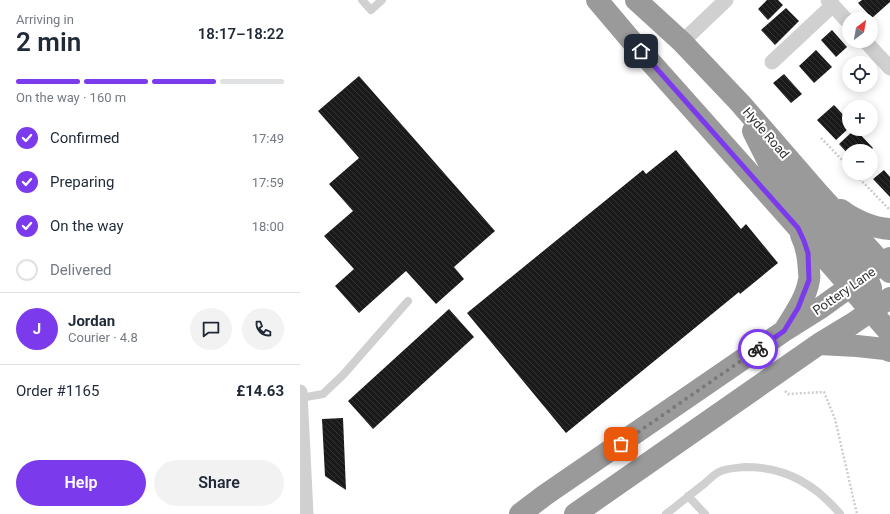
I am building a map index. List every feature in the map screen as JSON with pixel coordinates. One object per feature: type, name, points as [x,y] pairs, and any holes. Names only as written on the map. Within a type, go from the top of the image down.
[{"type":"highway","name":"Hyde Road","points":[[597,0],[798,228],[876,271]]},
{"type":"highway","name":"Hyde Road","points":[[636,0],[682,42],[740,103],[819,194],[876,271],[885,303],[890,333]]},
{"type":"highway","points":[[575,514],[819,344],[885,303],[879,275],[876,271],[769,163],[740,103]]},
{"type":"highway","points":[[819,194],[848,215],[862,222],[873,226],[890,229]]},
{"type":"highway","points":[[784,331],[798,308],[809,280],[808,253],[798,228]]},
{"type":"highway","name":"Pottery Lane","points":[[520,514],[545,495],[784,331],[876,271]]},
{"type":"highway","points":[[819,344],[857,346],[885,349],[890,351]]},
{"type":"street","points":[[682,42],[726,0]]},
{"type":"street","points":[[772,62],[831,3],[842,15]]},
{"type":"street","points":[[871,48],[890,68]]},
{"type":"street","points":[[300,392],[301,449],[306,514]]},
{"type":"lane","points":[[362,0],[371,10],[382,0]]},
{"type":"lane","points":[[300,398],[323,394],[343,375],[408,301]]},
{"type":"lane","points":[[666,514],[720,472],[736,468],[762,468],[784,472],[796,477],[808,484],[840,514]]},
{"type":"lane","points":[[688,496],[705,514]]},
{"type":"path","points":[[821,138],[842,160]]},
{"type":"path","points":[[861,180],[889,209],[890,208]]},
{"type":"path","points":[[785,391],[788,394],[824,392],[835,420],[857,514]]},
{"type":"building","points":[[767,0],[778,0],[783,5],[768,20],[758,9]]},
{"type":"building","points":[[862,0],[890,0],[890,2],[878,13],[866,12],[858,3]]},
{"type":"building","points":[[786,8],[799,21],[775,45],[761,30]]},
{"type":"building","points":[[832,30],[842,41],[842,48],[846,48],[836,57],[821,40]]},
{"type":"building","points":[[816,50],[832,67],[814,83],[799,66]]},
{"type":"building","points":[[784,74],[802,94],[791,103],[773,83]]},
{"type":"building","points":[[359,76],[495,231],[454,267],[464,279],[436,304],[406,271],[359,313],[335,286],[354,269],[324,236],[353,211],[329,184],[359,158],[318,111]]},
{"type":"building","points":[[834,105],[842,114],[842,134],[836,140],[817,120]]},
{"type":"building","points":[[848,136],[862,136],[869,144],[842,144],[842,147],[839,144]]},
{"type":"building","points":[[676,150],[741,229],[746,224],[778,263],[740,294],[739,292],[566,433],[467,313],[643,170],[646,174]]},
{"type":"building","points":[[884,170],[890,177],[890,197],[874,180],[878,180],[878,175]]},
{"type":"building","points":[[449,309],[474,337],[373,429],[348,401]]},
{"type":"building","points":[[343,418],[346,490],[325,476],[322,419]]},
{"type":"way so far","points":[[621,444],[758,349]]},
{"type":"route","points":[[641,51],[798,228],[804,241],[808,253],[809,280],[802,299],[784,331],[758,349]]}]
